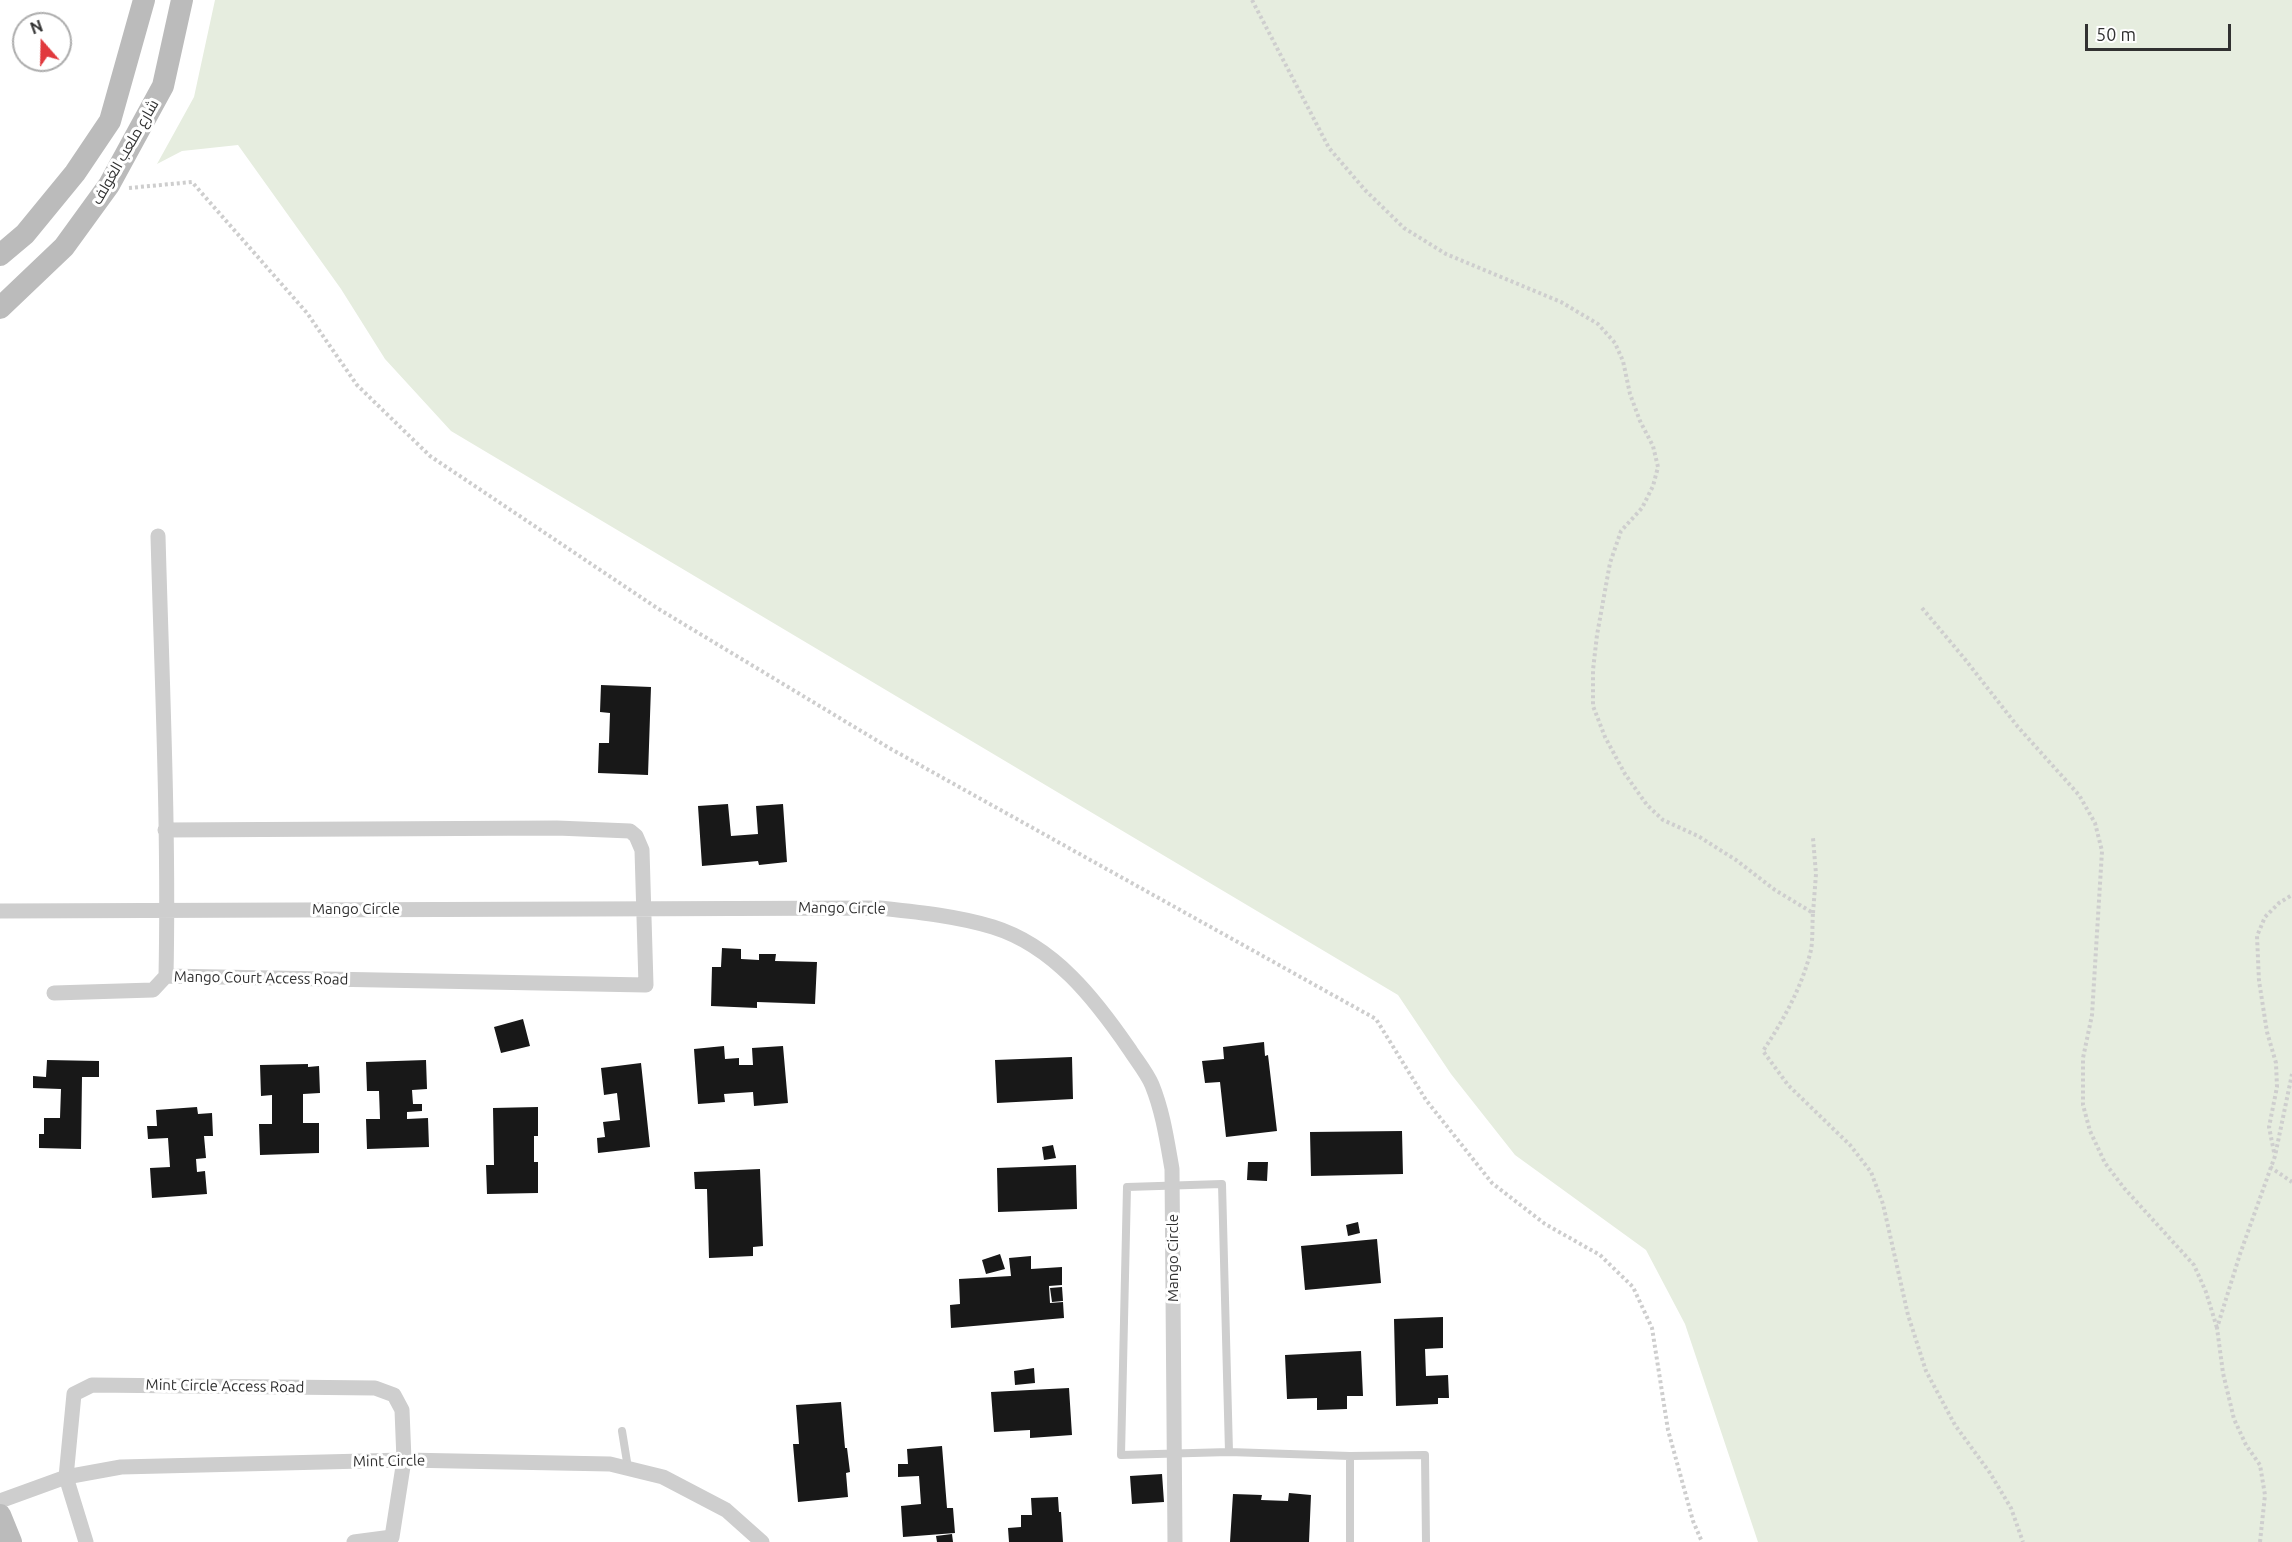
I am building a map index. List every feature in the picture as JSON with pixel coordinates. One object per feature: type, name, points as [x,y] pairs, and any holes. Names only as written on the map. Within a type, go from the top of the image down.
[{"type":"main road","name":"شارع ملعب الغولف","points":[[0,255],[25,234],[68,181],[110,121],[144,0]]},
{"type":"main road","name":"شارع ملعب الغولف","points":[[0,308],[64,247],[104,192],[163,86],[182,0]]},
{"type":"main road","points":[[0,1515],[11,1542]]},
{"type":"street","name":"Mango Court Access Road","points":[[158,537],[168,910],[166,976],[646,985],[645,908]]},
{"type":"street","points":[[165,830],[557,828],[630,831],[636,836],[642,850],[645,908]]},
{"type":"street","name":"Mango Circle","points":[[0,911],[880,908],[938,915],[993,927],[1038,948],[1081,985],[1151,1082],[1161,1110],[1173,1186],[1175,1542]]},
{"type":"street","points":[[54,993],[153,990],[166,976]]},
{"type":"street","name":"Mint Circle Access Road","points":[[66,1477],[74,1394],[92,1385],[375,1388],[394,1395],[402,1410],[404,1460]]},
{"type":"street","points":[[354,1542],[392,1537],[404,1460]]},
{"type":"street","name":"Mint Circle","points":[[0,1501],[66,1477],[121,1467],[404,1460],[610,1464],[663,1477],[726,1510],[762,1542]]},
{"type":"street","points":[[66,1477],[86,1542]]},
{"type":"lane","points":[[1229,1452],[1222,1184],[1127,1187],[1121,1455],[1229,1452],[1350,1456],[1425,1455],[1426,1542]]},
{"type":"lane","points":[[622,1431],[628,1468]]},
{"type":"lane","points":[[1350,1456],[1350,1542]]},
{"type":"path","points":[[1252,0],[1329,148],[1365,190],[1404,228],[1446,254],[1561,302],[1598,324],[1616,344],[1623,361],[1630,394],[1653,446],[1658,467],[1653,486],[1642,508],[1621,531],[1610,563],[1597,635],[1593,669],[1593,706],[1605,737],[1624,774],[1647,804],[1663,820],[1698,836],[1736,860],[1775,890],[1813,913]]},
{"type":"path","points":[[104,192],[145,185],[192,182],[307,313],[357,385],[430,456],[657,608],[891,749],[1376,1018],[1426,1100],[1492,1183],[1545,1224],[1600,1255],[1633,1287],[1652,1328],[1668,1430],[1693,1521],[1702,1542]]},
{"type":"path","points":[[1922,608],[2018,727],[2079,795],[2095,823],[2102,851],[2092,1015],[2083,1058],[2083,1105],[2090,1131],[2105,1163],[2124,1188],[2194,1264],[2206,1292],[2217,1328],[2223,1373],[2234,1419],[2246,1446],[2260,1465],[2265,1495],[2260,1542]]},
{"type":"path","points":[[1814,838],[1816,874],[1811,949],[1787,1015],[1763,1051],[1788,1085],[1850,1145],[1871,1172],[1883,1204],[1908,1315],[1926,1371],[1955,1425],[1990,1473],[2011,1508],[2022,1542]]},
{"type":"path","points":[[2275,1156],[2269,1127],[2277,1087],[2276,1064],[2267,1032],[2259,981],[2257,936],[2265,917],[2279,903],[2292,895]]},
{"type":"path","points":[[2217,1328],[2275,1156],[2292,1074]]},
{"type":"path","points":[[2270,1167],[2292,1182]]},
{"type":"shaded area","points":[[215,0],[2292,0],[2292,1542],[1758,1542],[1685,1324],[1646,1250],[1515,1155],[1451,1074],[1398,995],[451,431],[385,359],[341,289],[238,145],[182,151],[157,164],[194,97]]},
{"type":"building","points":[[601,685],[651,687],[648,775],[598,773],[599,743],[609,743],[610,713],[600,712]]},
{"type":"building","points":[[728,804],[731,836],[758,834],[756,806],[783,804],[787,862],[759,865],[758,861],[702,866],[698,806]]},
{"type":"building","points":[[722,948],[741,949],[741,959],[759,960],[759,954],[776,954],[775,961],[817,962],[815,1004],[757,1002],[757,1008],[711,1006],[712,967],[721,967]]},
{"type":"building","points":[[523,1019],[530,1046],[501,1053],[494,1027]]},
{"type":"building","points":[[1264,1042],[1265,1056],[1268,1055],[1277,1131],[1226,1137],[1220,1082],[1205,1083],[1202,1061],[1224,1059],[1223,1047]]},
{"type":"building","points":[[724,1046],[725,1059],[739,1058],[739,1065],[753,1065],[752,1048],[783,1046],[788,1103],[754,1106],[753,1092],[724,1094],[725,1102],[698,1104],[694,1049]]},
{"type":"building","points":[[1072,1057],[1073,1099],[997,1103],[995,1060]]},
{"type":"building","points":[[47,1060],[99,1061],[99,1077],[82,1077],[81,1149],[39,1148],[39,1134],[44,1134],[44,1118],[60,1118],[61,1089],[33,1088],[33,1076],[46,1077]]},
{"type":"building","points":[[426,1060],[427,1089],[412,1090],[413,1104],[422,1104],[422,1111],[407,1112],[407,1119],[428,1118],[429,1147],[367,1149],[366,1119],[380,1119],[379,1091],[367,1091],[366,1062]]},
{"type":"building","points":[[641,1063],[650,1147],[598,1153],[597,1138],[605,1137],[603,1122],[620,1120],[617,1093],[604,1095],[601,1068]]},
{"type":"building","points":[[308,1064],[308,1067],[319,1066],[320,1093],[303,1094],[303,1123],[319,1123],[319,1153],[260,1155],[259,1124],[272,1124],[272,1095],[261,1096],[260,1065]]},
{"type":"building","points":[[197,1107],[198,1114],[212,1113],[213,1136],[204,1136],[206,1158],[196,1159],[197,1172],[205,1171],[207,1194],[152,1198],[150,1168],[170,1167],[168,1138],[148,1139],[147,1126],[157,1126],[156,1110]]},
{"type":"building","points":[[538,1107],[538,1136],[534,1136],[534,1162],[538,1162],[538,1193],[487,1194],[486,1165],[494,1165],[493,1108]]},
{"type":"building","points":[[1402,1131],[1403,1174],[1311,1176],[1310,1132]]},
{"type":"building","points":[[1053,1145],[1056,1158],[1044,1160],[1042,1147]]},
{"type":"building","points":[[1248,1162],[1268,1162],[1267,1181],[1247,1180]]},
{"type":"building","points":[[1076,1165],[1077,1209],[998,1212],[997,1168]]},
{"type":"building","points":[[760,1169],[763,1246],[753,1247],[753,1256],[709,1258],[707,1189],[695,1189],[694,1172]]},
{"type":"building","points":[[1358,1222],[1360,1233],[1348,1236],[1346,1225]]},
{"type":"building","points":[[1377,1239],[1381,1283],[1305,1290],[1301,1246]]},
{"type":"building","points":[[1000,1254],[1005,1269],[986,1274],[982,1260]]},
{"type":"building","points":[[1031,1256],[1031,1269],[1062,1267],[1062,1285],[1049,1286],[1050,1303],[1063,1302],[1064,1318],[951,1328],[950,1305],[960,1304],[959,1279],[1011,1276],[1009,1258]]},
{"type":"building","points":[[1062,1287],[1063,1301],[1052,1302],[1050,1288]]},
{"type":"building","points":[[1443,1317],[1443,1348],[1425,1349],[1426,1376],[1448,1375],[1449,1398],[1438,1398],[1438,1404],[1396,1406],[1394,1319]]},
{"type":"building","points":[[1361,1351],[1363,1396],[1347,1396],[1347,1409],[1317,1410],[1317,1398],[1287,1399],[1285,1355]]},
{"type":"building","points":[[1034,1368],[1035,1383],[1015,1385],[1014,1371]]},
{"type":"building","points":[[1069,1388],[1072,1435],[1030,1438],[1030,1430],[994,1432],[991,1392]]},
{"type":"building","points":[[841,1402],[845,1448],[847,1448],[850,1472],[846,1473],[848,1497],[798,1502],[793,1444],[799,1444],[796,1405]]},
{"type":"building","points":[[942,1446],[947,1508],[953,1508],[955,1533],[903,1537],[901,1506],[921,1504],[919,1476],[898,1477],[898,1464],[908,1464],[907,1449]]},
{"type":"building","points":[[1162,1474],[1164,1502],[1132,1504],[1130,1476]]},
{"type":"building","points":[[1289,1493],[1311,1495],[1309,1542],[1230,1542],[1233,1494],[1262,1495],[1261,1500],[1288,1501]]},
{"type":"building","points":[[1058,1497],[1063,1542],[1009,1542],[1008,1528],[1021,1527],[1021,1515],[1032,1515],[1031,1498]]},
{"type":"building","points":[[952,1534],[953,1542],[937,1542],[936,1536]]}]
